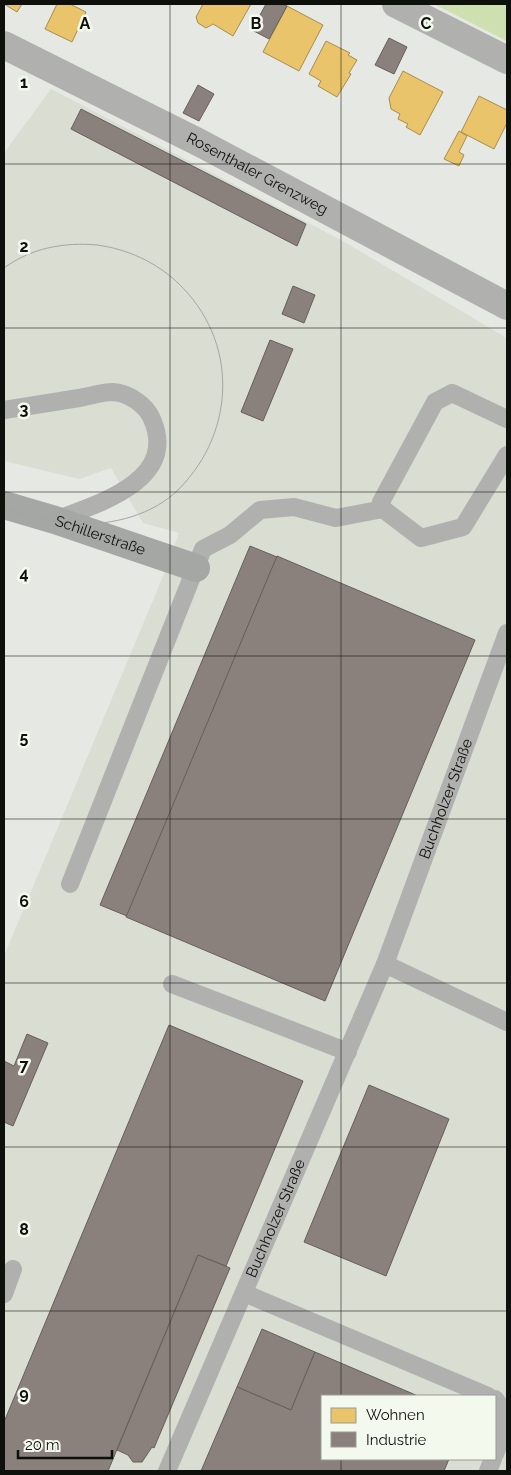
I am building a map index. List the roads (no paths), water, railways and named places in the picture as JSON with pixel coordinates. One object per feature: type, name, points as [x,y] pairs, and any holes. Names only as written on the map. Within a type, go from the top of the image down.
[{"type":"street","points":[[396,4],[507,60]]},
{"type":"street","name":"Rosenthaler Grenzweg","points":[[4,46],[200,143],[507,306]]},
{"type":"street","name":"Schillerstraße","points":[[4,505],[55,520],[196,568]]},
{"type":"lane","points":[[4,410],[112,392],[131,398],[142,405],[150,415],[156,428],[158,442],[151,464],[141,478],[134,485],[113,496],[55,520]]},
{"type":"lane","points":[[507,419],[498,413],[452,394],[435,402],[381,502],[383,509],[421,538],[463,527],[507,455]]},
{"type":"lane","points":[[70,884],[203,549],[230,535],[260,510],[294,507],[336,518],[383,509]]},
{"type":"lane","name":"Buchholzer Straße","points":[[167,1471],[385,964],[507,633]]},
{"type":"lane","points":[[385,964],[507,1022]]},
{"type":"lane","points":[[172,984],[348,1052]]},
{"type":"lane","points":[[4,1294],[13,1269]]},
{"type":"lane","points":[[244,1293],[486,1395]]},
{"type":"lane","points":[[496,1400],[502,1406],[506,1422],[496,1451]]},
{"type":"tram line","points":[[4,268],[14,261],[37,251],[60,246],[85,244],[108,247],[130,253],[151,263],[178,283],[198,306],[212,331],[220,358],[223,385],[220,413],[212,440],[198,466],[179,489],[157,506],[132,517],[91,524],[69,524],[4,509]]}]
